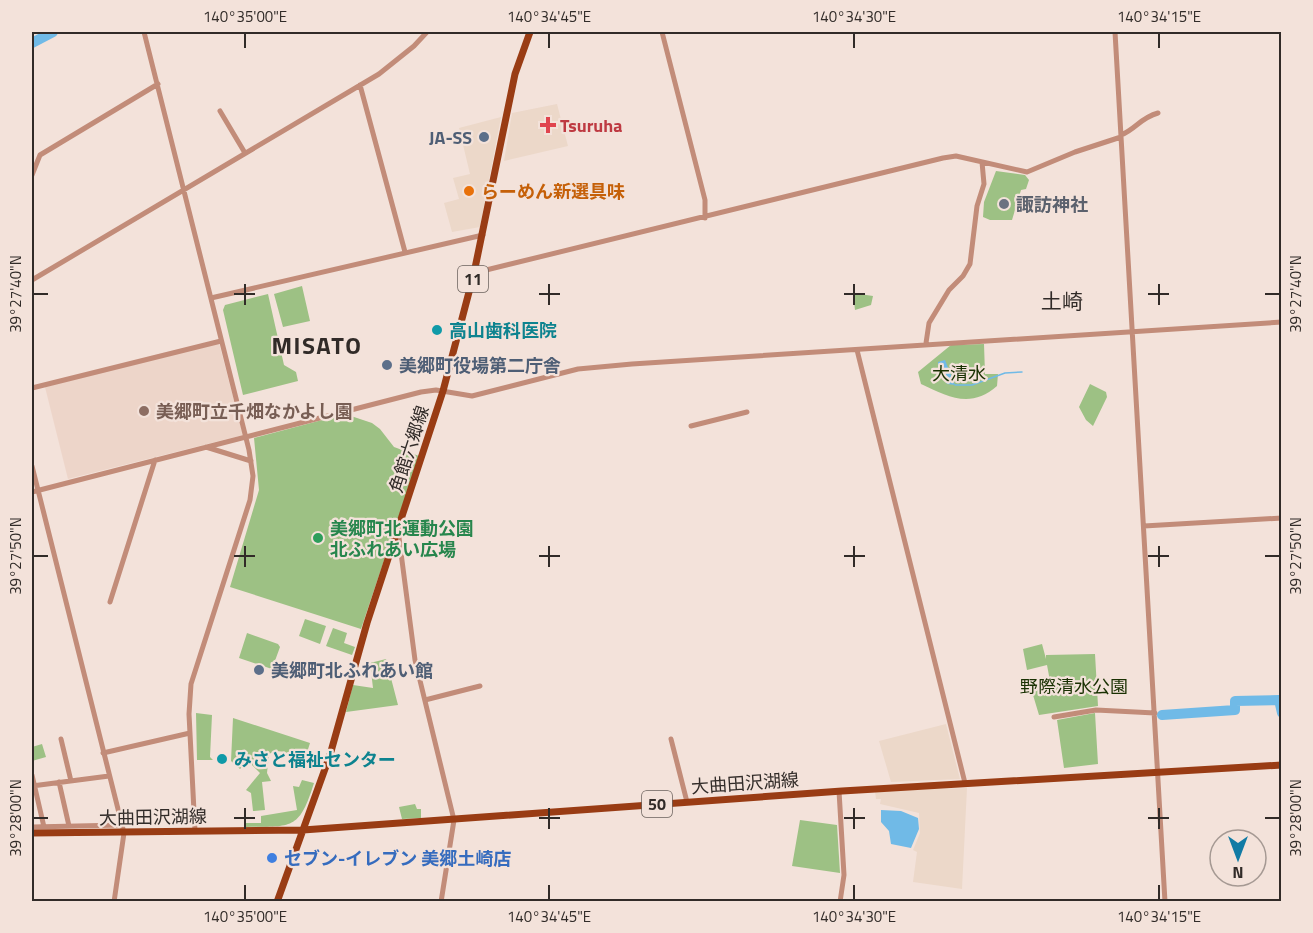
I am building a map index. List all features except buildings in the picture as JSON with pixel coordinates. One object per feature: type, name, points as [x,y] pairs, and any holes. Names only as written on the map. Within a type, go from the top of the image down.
[{"type":"main road","name":"角館六郷線","points":[[277,902],[330,755],[368,624],[443,391],[483,235],[514,74],[530,32]]},
{"type":"main road","name":"大曲田沢湖線","points":[[32,833],[123,829],[303,830],[839,791],[1281,765]]},
{"type":"street","points":[[144,32],[246,436],[253,476],[250,500],[191,684],[190,733],[195,831]]},
{"type":"street","points":[[32,280],[360,85],[403,56],[427,32]]},
{"type":"street","points":[[662,32],[705,200],[705,218]]},
{"type":"street","points":[[1115,32],[1165,902]]},
{"type":"street","points":[[32,175],[40,155],[158,84]]},
{"type":"street","points":[[360,85],[405,252]]},
{"type":"street","points":[[219,111],[245,153]]},
{"type":"street","points":[[474,273],[943,158],[956,156],[1010,170],[1034,171],[1067,155],[1121,136],[1133,129],[1143,117],[1158,112]]},
{"type":"street","points":[[926,343],[929,323],[949,290],[963,276],[970,264],[977,206],[984,184],[982,162]]},
{"type":"street","points":[[211,298],[483,235]]},
{"type":"street","points":[[34,491],[421,392],[443,391],[472,396],[578,369],[857,350],[926,343],[1281,322]]},
{"type":"street","points":[[32,388],[221,341]]},
{"type":"street","points":[[857,350],[965,783]]},
{"type":"street","points":[[691,426],[747,412]]},
{"type":"street","points":[[205,446],[251,461]]},
{"type":"street","points":[[110,602],[155,460]]},
{"type":"street","points":[[32,466],[34,491],[123,829],[114,902]]},
{"type":"street","points":[[1144,526],[1281,518]]},
{"type":"street","points":[[398,530],[415,660],[454,820],[441,902]]},
{"type":"street","points":[[425,700],[480,686]]},
{"type":"street","points":[[1054,717],[1096,710],[1155,713]]},
{"type":"street","points":[[103,753],[190,733]]},
{"type":"street","points":[[61,739],[71,781]]},
{"type":"street","points":[[671,739],[687,802]]},
{"type":"street","points":[[32,775],[44,827]]},
{"type":"street","points":[[33,786],[109,776]]},
{"type":"street","points":[[59,782],[69,826]]},
{"type":"street","points":[[839,791],[844,875],[840,902]]},
{"type":"street","points":[[32,827],[69,826],[123,829]]},
{"type":"shaded area","points":[[557,104],[568,146],[504,161],[512,113]]},
{"type":"shaded area","points":[[501,117],[480,227],[452,232],[444,203],[459,199],[453,178],[470,174],[459,128]]},
{"type":"shaded area","name":"美郷町立千畑なかよし園","points":[[219,343],[243,435],[68,479],[45,387]]},
{"type":"shaded area","points":[[946,724],[960,779],[891,782],[879,741]]},
{"type":"shaded area","points":[[967,788],[962,889],[913,882],[917,852],[913,850],[920,833],[919,813],[880,804],[881,799],[876,799],[875,791]]},
{"type":"green space","points":[[996,171],[1025,175],[1029,180],[1026,189],[1021,190],[1012,220],[990,220],[983,217],[984,202]]},
{"type":"green space","points":[[302,286],[310,321],[283,327],[274,294]]},
{"type":"green space","points":[[853,293],[873,296],[871,305],[855,310]]},
{"type":"green space","points":[[268,294],[284,365],[296,372],[298,381],[243,395],[223,310],[225,305]]},
{"type":"green space","name":"大清水","points":[[984,344],[985,374],[998,374],[997,386],[987,393],[969,399],[959,398],[921,384],[918,372],[951,345]]},
{"type":"green space","points":[[1090,384],[1106,392],[1107,397],[1093,426],[1086,420],[1079,407]]},
{"type":"green space","name":"美郷町北運動公園 北ふれあい広場","points":[[345,414],[372,423],[380,429],[394,447],[419,456],[361,629],[230,587],[259,490],[254,438]]},
{"type":"green space","points":[[305,619],[326,626],[320,644],[299,636]]},
{"type":"green space","points":[[333,628],[347,633],[344,643],[355,647],[352,655],[326,646]]},
{"type":"green space","points":[[247,633],[278,644],[280,647],[272,669],[239,658]]},
{"type":"green space","name":"野際清水公園","points":[[1042,644],[1046,659],[1046,655],[1095,654],[1098,706],[1039,715],[1030,685],[1050,681],[1047,665],[1027,670],[1023,649]]},
{"type":"green space","points":[[386,659],[398,705],[346,712],[353,685],[373,688],[370,663]]},
{"type":"green space","points":[[196,713],[212,715],[210,757],[213,760],[197,760]]},
{"type":"green space","points":[[1095,713],[1098,764],[1064,768],[1057,720]]},
{"type":"green space","points":[[233,718],[310,743],[304,762],[278,751],[269,754],[267,773],[271,781],[262,782],[265,810],[253,811],[251,793],[246,790],[260,773],[248,761],[240,769],[231,761]]},
{"type":"green space","points":[[42,744],[46,757],[32,761],[32,747]]},
{"type":"green space","points":[[302,780],[314,783],[304,810],[298,818],[284,825],[246,827],[246,823],[261,823],[261,816],[297,810],[293,786],[299,787]]},
{"type":"green space","points":[[415,804],[417,809],[421,809],[421,818],[402,819],[399,807]]},
{"type":"green space","points":[[800,820],[837,825],[840,873],[792,866]]},
{"type":"water","name":"大清水","points":[[945,360],[955,385],[947,384],[938,370],[938,362]]},
{"type":"water","points":[[881,810],[901,811],[918,818],[919,829],[911,848],[891,844],[889,831],[881,822]]},
{"type":"waterway","points":[[32,43],[53,32]]},
{"type":"waterway","points":[[955,385],[972,385],[1005,373],[1022,372]]},
{"type":"waterway","points":[[1162,715],[1235,710],[1235,701],[1279,700],[1282,713]]},
{"type":"place","name":"Tsuruha","points":[[548,125]]},
{"type":"place","name":"JA-SS","points":[[484,137]]},
{"type":"place","name":"らーめん新選具味","points":[[469,191]]},
{"type":"place","name":"諏訪神社","points":[[1004,204]]},
{"type":"place","name":"高山歯科医院","points":[[437,330]]},
{"type":"place","name":"美郷町役場第二庁舎","points":[[387,365]]},
{"type":"place","name":"美郷町立千畑なかよし園","points":[[144,411]]},
{"type":"place","name":"美郷町北運動公園 北ふれあい広場","points":[[318,538]]},
{"type":"place","name":"美郷町北ふれあい館","points":[[259,670]]},
{"type":"place","name":"みさと福祉センター","points":[[222,759]]},
{"type":"place","name":"セブン-イレブン 美郷土崎店","points":[[272,858]]},
{"type":"district","name":"土崎","points":[[1062,301]]},
{"type":"district","name":"MISATO","points":[[317,345]]}]
